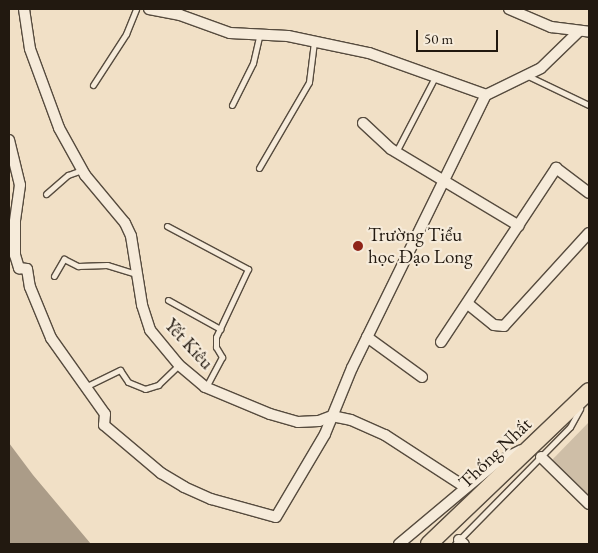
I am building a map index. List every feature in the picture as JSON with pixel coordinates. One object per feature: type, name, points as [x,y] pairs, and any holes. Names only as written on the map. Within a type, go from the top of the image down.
[{"type":"main road","name":"Thống Nhất","points":[[429,544],[530,445],[589,392]]},
{"type":"street","name":"Yết Kiêu","points":[[24,9],[30,49],[59,128],[83,170],[125,223],[131,236],[142,305],[150,330],[179,365],[206,387],[238,403],[298,422],[319,421],[332,416],[352,420],[384,435],[465,487]]},
{"type":"street","points":[[150,9],[183,12],[230,33],[288,36],[369,53],[486,95]]},
{"type":"street","points":[[509,9],[522,12],[550,27],[584,32]]},
{"type":"street","points":[[9,140],[20,185],[15,222],[15,255],[19,268],[27,269],[30,287],[51,338],[87,386],[105,414],[104,425],[161,473],[210,499],[276,517],[325,434],[367,337],[486,95],[552,60],[584,32]]},
{"type":"street","points":[[363,124],[396,152],[443,183],[518,226]]},
{"type":"street","points":[[441,342],[468,304],[556,168],[589,193]]},
{"type":"street","points":[[468,304],[494,325],[504,326],[589,233]]},
{"type":"street","points":[[367,337],[422,377]]},
{"type":"street","points":[[399,544],[496,463],[530,445]]},
{"type":"street","points":[[542,458],[589,504]]},
{"type":"lane","points":[[93,85],[126,34],[136,9]]},
{"type":"lane","points":[[232,105],[253,63],[259,36]]},
{"type":"lane","points":[[259,168],[309,82],[314,42]]},
{"type":"lane","points":[[526,75],[589,105]]},
{"type":"lane","points":[[396,152],[435,77]]},
{"type":"lane","points":[[46,194],[68,175],[83,170]]},
{"type":"lane","points":[[168,226],[248,269],[220,328],[216,347],[222,357],[206,387]]},
{"type":"lane","points":[[54,276],[64,259],[78,266],[107,265],[137,274]]},
{"type":"lane","points":[[168,300],[220,328]]},
{"type":"lane","points":[[87,386],[120,370],[128,382],[145,389],[158,385],[179,365]]},
{"type":"lane","points":[[459,543],[570,427],[589,392]]},
{"type":"shaded area","points":[[589,422],[589,495],[551,461]]},
{"type":"shaded area","points":[[9,443],[33,475],[91,544],[9,544]]},
{"type":"place","name":"Trường Tiểu học Đạo Long","points":[[358,246]]}]
